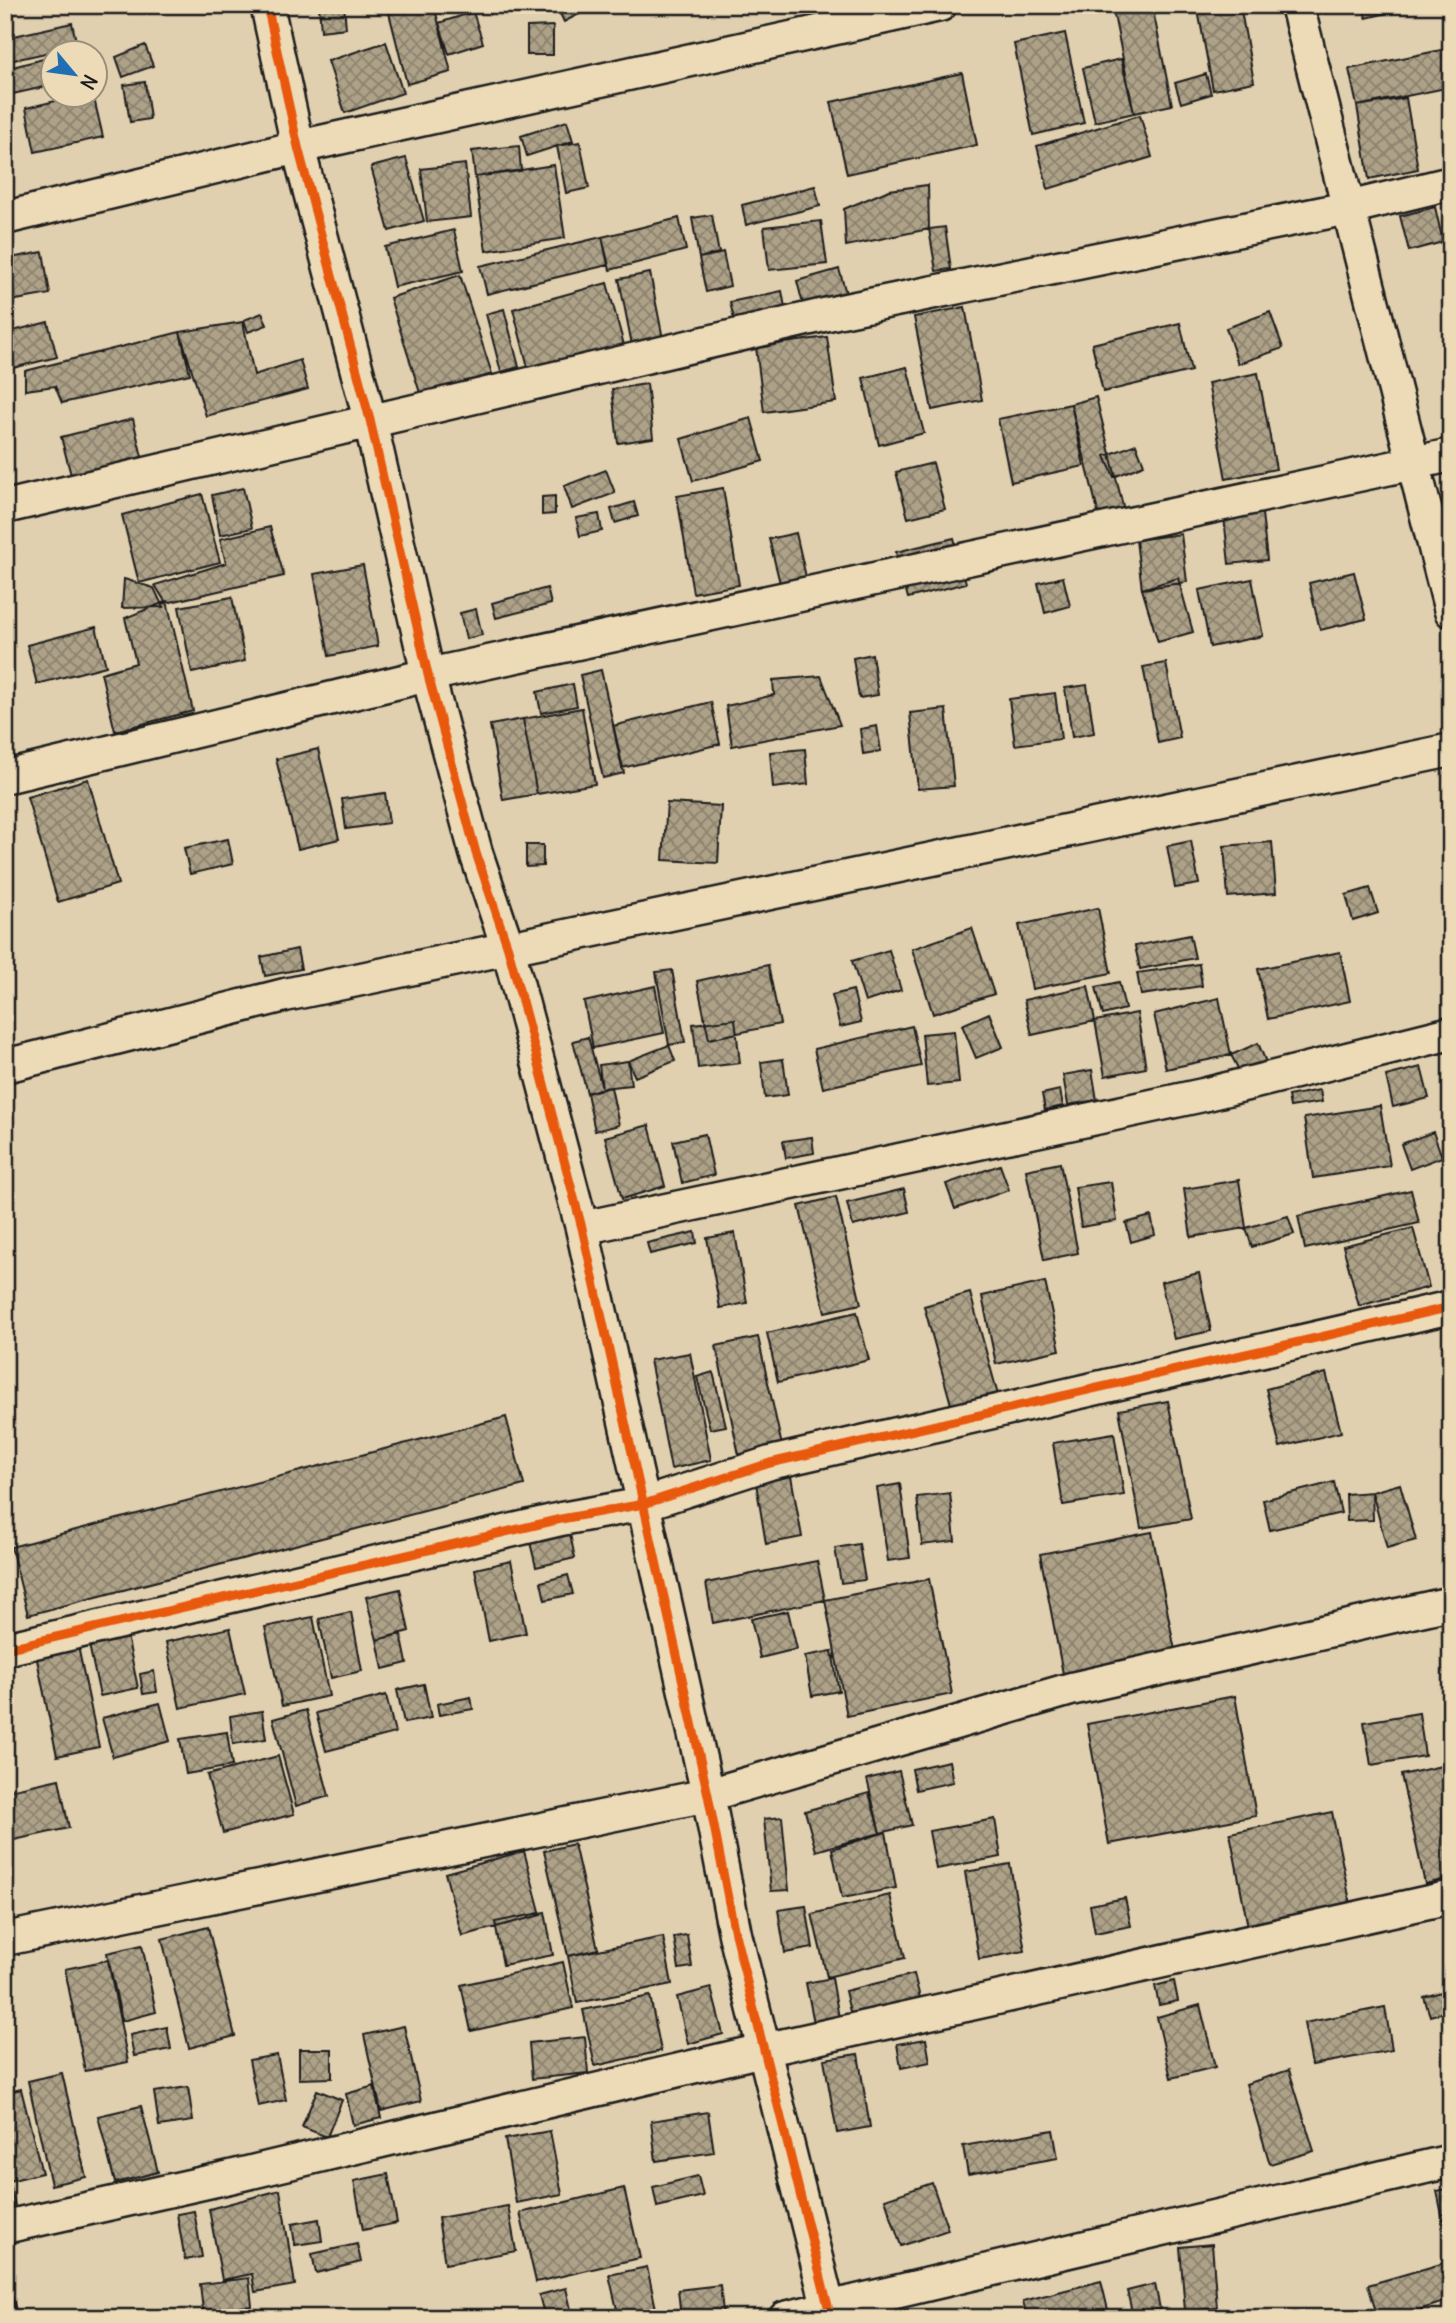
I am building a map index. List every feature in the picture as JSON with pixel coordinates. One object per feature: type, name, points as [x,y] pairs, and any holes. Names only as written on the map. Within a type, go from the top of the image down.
[{"type":"street","points":[[267,5],[298,147],[370,420],[428,675],[477,853],[508,948],[582,1228],[708,1795],[735,1934],[829,2313]]},
{"type":"street","points":[[5,218],[298,147],[940,5]]},
{"type":"street","points":[[1297,5],[1451,611]]},
{"type":"street","points":[[5,507],[841,311],[1348,208],[1451,183]]},
{"type":"street","points":[[5,777],[428,675],[1451,456]]},
{"type":"street","points":[[5,1066],[285,995],[1451,750]]},
{"type":"street","points":[[582,1228],[1203,1095],[1451,1033]]},
{"type":"street","points":[[5,1648],[561,1519],[644,1504],[770,1463],[1451,1307]]},
{"type":"street","points":[[5,1939],[708,1795],[1071,1689],[1451,1603]]},
{"type":"street","points":[[5,2227],[230,2177],[763,2050],[1451,1896]]},
{"type":"street","points":[[785,2318],[829,2313],[1451,2161]]},
{"type":"building","points":[[319,5],[344,5],[346,28],[321,31]]},
{"type":"building","points":[[387,5],[434,5],[451,72],[407,84]]},
{"type":"building","points":[[556,5],[592,5],[593,7],[564,22]]},
{"type":"building","points":[[1112,5],[1152,5],[1172,105],[1134,113]]},
{"type":"building","points":[[1153,5],[1183,5],[1156,14]]},
{"type":"building","points":[[1197,5],[1240,5],[1254,82],[1213,90]]},
{"type":"building","points":[[1363,5],[1413,5],[1413,7],[1366,18]]},
{"type":"building","points":[[473,12],[483,43],[449,54],[439,23]]},
{"type":"building","points":[[72,23],[75,38],[38,38],[38,55],[5,62],[5,38]]},
{"type":"building","points":[[553,26],[553,55],[527,55],[527,27]]},
{"type":"building","points":[[1065,33],[1084,123],[1033,135],[1014,44]]},
{"type":"building","points":[[386,42],[403,93],[345,113],[328,61]]},
{"type":"building","points":[[145,45],[153,66],[123,77],[116,57]]},
{"type":"building","points":[[1451,48],[1451,87],[1357,106],[1349,69]]},
{"type":"building","points":[[1121,59],[1134,113],[1095,122],[1083,68]]},
{"type":"building","points":[[38,60],[38,88],[8,95],[5,69]]},
{"type":"building","points":[[962,73],[977,145],[847,174],[831,102]]},
{"type":"building","points":[[1206,74],[1211,94],[1181,103],[1175,83]]},
{"type":"building","points":[[145,82],[150,119],[130,122],[124,85]]},
{"type":"building","points":[[1406,98],[1418,169],[1369,179],[1357,106]]},
{"type":"building","points":[[38,105],[38,108],[96,108],[103,137],[35,152],[26,108]]},
{"type":"building","points":[[1140,115],[1152,157],[1048,189],[1037,146]]},
{"type":"building","points":[[567,121],[573,141],[527,156],[521,136]]},
{"type":"building","points":[[580,142],[589,188],[566,193],[557,146]]},
{"type":"building","points":[[519,146],[521,171],[475,177],[472,151]]},
{"type":"building","points":[[406,158],[424,221],[389,231],[371,167]]},
{"type":"building","points":[[465,164],[471,217],[427,222],[421,169]]},
{"type":"building","points":[[554,165],[565,238],[486,251],[475,177]]},
{"type":"building","points":[[928,185],[929,229],[846,246],[844,209],[889,190]]},
{"type":"building","points":[[815,186],[820,206],[746,225],[742,205]]},
{"type":"building","points":[[1435,207],[1443,242],[1409,251],[1400,216]]},
{"type":"building","points":[[712,215],[719,254],[699,258],[692,218]]},
{"type":"building","points":[[679,218],[686,250],[610,270],[602,237]]},
{"type":"building","points":[[821,221],[827,264],[769,270],[764,227]]},
{"type":"building","points":[[945,227],[951,269],[936,271],[929,229]]},
{"type":"building","points":[[454,230],[463,271],[394,287],[385,247]]},
{"type":"building","points":[[602,237],[608,265],[487,294],[480,266]]},
{"type":"building","points":[[43,252],[50,294],[5,302],[5,259]]},
{"type":"building","points":[[723,252],[730,286],[706,292],[699,258]]},
{"type":"building","points":[[839,269],[848,300],[805,312],[797,281]]},
{"type":"building","points":[[650,273],[665,349],[634,355],[619,279]]},
{"type":"building","points":[[460,275],[492,374],[421,396],[390,298]]},
{"type":"building","points":[[607,283],[624,345],[529,371],[513,309]]},
{"type":"building","points":[[782,291],[786,313],[735,324],[730,302]]},
{"type":"building","points":[[965,307],[982,400],[932,410],[914,317]]},
{"type":"building","points":[[504,309],[519,367],[501,372],[486,314]]},
{"type":"building","points":[[1270,312],[1283,348],[1238,364],[1226,328]]},
{"type":"building","points":[[262,313],[267,325],[248,332],[244,320]]},
{"type":"building","points":[[48,322],[57,357],[5,370],[5,333]]},
{"type":"building","points":[[243,322],[254,375],[300,360],[308,389],[206,416],[180,332]]},
{"type":"building","points":[[1180,323],[1191,371],[1103,392],[1092,344]]},
{"type":"building","points":[[180,332],[190,374],[62,403],[55,386],[25,390],[25,371]]},
{"type":"building","points":[[827,337],[836,402],[764,412],[756,347]]},
{"type":"building","points":[[907,367],[924,433],[879,445],[863,378]]},
{"type":"building","points":[[1258,373],[1276,469],[1226,479],[1208,383]]},
{"type":"building","points":[[647,384],[653,438],[618,443],[612,389]]},
{"type":"building","points":[[1096,397],[1124,510],[1099,516],[1071,404]]},
{"type":"building","points":[[1071,404],[1084,466],[1011,482],[998,419]]},
{"type":"building","points":[[751,418],[763,461],[693,481],[681,439]]},
{"type":"building","points":[[133,419],[142,457],[71,475],[61,437]]},
{"type":"building","points":[[1136,444],[1144,465],[1114,477],[1105,456]]},
{"type":"building","points":[[933,463],[945,509],[908,518],[896,472]]},
{"type":"building","points":[[606,470],[615,493],[572,509],[564,486]]},
{"type":"building","points":[[243,488],[252,528],[220,535],[212,495]]},
{"type":"building","points":[[723,488],[739,585],[693,593],[677,496]]},
{"type":"building","points":[[202,494],[220,562],[139,583],[122,515]]},
{"type":"building","points":[[555,496],[555,514],[542,515],[542,497]]},
{"type":"building","points":[[634,502],[638,516],[615,523],[611,509]]},
{"type":"building","points":[[1262,513],[1267,560],[1229,564],[1224,517]]},
{"type":"building","points":[[599,514],[602,531],[580,536],[576,518]]},
{"type":"building","points":[[270,527],[284,576],[166,603],[155,585],[226,563],[220,539]]},
{"type":"building","points":[[796,533],[806,577],[780,583],[769,539]]},
{"type":"building","points":[[1181,534],[1187,582],[1142,589],[1136,540]]},
{"type":"building","points":[[954,538],[966,583],[908,598],[896,552]]},
{"type":"building","points":[[363,565],[378,646],[329,656],[314,574]]},
{"type":"building","points":[[1354,572],[1366,619],[1320,630],[1309,583]]},
{"type":"building","points":[[1063,577],[1070,606],[1045,613],[1038,583]]},
{"type":"building","points":[[1178,578],[1193,632],[1158,642],[1142,589]]},
{"type":"building","points":[[124,579],[154,588],[163,607],[122,608]]},
{"type":"building","points":[[1252,579],[1263,636],[1210,647],[1199,590]]},
{"type":"building","points":[[547,588],[551,604],[496,618],[492,603]]},
{"type":"building","points":[[232,597],[245,661],[192,673],[179,607]]},
{"type":"building","points":[[167,601],[193,711],[115,731],[101,673],[136,663],[125,618]]},
{"type":"building","points":[[476,609],[482,635],[466,639],[460,613]]},
{"type":"building","points":[[96,627],[106,666],[37,684],[27,645]]},
{"type":"building","points":[[872,654],[878,695],[859,698],[853,658]]},
{"type":"building","points":[[1166,663],[1180,738],[1158,743],[1143,667]]},
{"type":"building","points":[[601,670],[624,773],[603,778],[580,675]]},
{"type":"building","points":[[821,676],[840,725],[732,746],[726,706],[774,695],[773,680]]},
{"type":"building","points":[[573,684],[577,706],[541,713],[537,692]]},
{"type":"building","points":[[1087,685],[1094,733],[1072,737],[1065,688]]},
{"type":"building","points":[[1055,693],[1061,739],[1015,745],[1009,699]]},
{"type":"building","points":[[711,702],[720,744],[622,768],[613,726]]},
{"type":"building","points":[[582,708],[595,784],[537,794],[523,719]]},
{"type":"building","points":[[946,709],[954,786],[918,789],[910,713]]},
{"type":"building","points":[[523,719],[537,794],[503,800],[490,725]]},
{"type":"building","points":[[877,726],[881,751],[863,754],[860,729]]},
{"type":"building","points":[[318,749],[339,839],[298,849],[276,759]]},
{"type":"building","points":[[805,749],[808,784],[773,788],[770,752]]},
{"type":"building","points":[[88,779],[118,884],[58,902],[27,797]]},
{"type":"building","points":[[385,793],[389,823],[346,829],[342,799]]},
{"type":"building","points":[[667,803],[721,806],[718,863],[663,860]]},
{"type":"building","points":[[228,839],[233,864],[190,874],[184,848]]},
{"type":"building","points":[[1191,841],[1199,884],[1175,888],[1167,846]]},
{"type":"building","points":[[1272,842],[1276,893],[1228,897],[1224,846]]},
{"type":"building","points":[[526,845],[543,845],[543,866],[526,867]]},
{"type":"building","points":[[1370,888],[1378,913],[1353,921],[1346,895]]},
{"type":"building","points":[[1098,908],[1111,973],[1032,989],[1019,925]]},
{"type":"building","points":[[972,928],[994,994],[933,1014],[912,949]]},
{"type":"building","points":[[1190,935],[1195,958],[1140,969],[1135,946]]},
{"type":"building","points":[[297,949],[301,969],[265,976],[261,957]]},
{"type":"building","points":[[889,950],[901,990],[865,1002],[852,961]]},
{"type":"building","points":[[1340,952],[1350,1001],[1268,1019],[1258,969]]},
{"type":"building","points":[[1199,964],[1202,986],[1141,995],[1137,973]]},
{"type":"building","points":[[768,965],[780,1024],[709,1039],[697,981]]},
{"type":"building","points":[[672,970],[685,1042],[669,1045],[656,972]]},
{"type":"building","points":[[1119,982],[1125,1009],[1103,1015],[1096,987]]},
{"type":"building","points":[[655,986],[664,1033],[593,1048],[584,1002]]},
{"type":"building","points":[[1088,986],[1095,1021],[1032,1035],[1024,1000]]},
{"type":"building","points":[[853,990],[861,1022],[840,1027],[832,995]]},
{"type":"building","points":[[1219,998],[1231,1055],[1166,1069],[1154,1014]]},
{"type":"building","points":[[989,1013],[1003,1047],[976,1058],[962,1025]]},
{"type":"building","points":[[1137,1013],[1146,1068],[1105,1076],[1095,1021]]},
{"type":"building","points":[[735,1019],[740,1063],[698,1068],[693,1024]]},
{"type":"building","points":[[912,1026],[921,1066],[823,1088],[814,1049]]},
{"type":"building","points":[[954,1031],[959,1083],[927,1086],[922,1034]]},
{"type":"building","points":[[588,1037],[602,1088],[587,1093],[573,1041]]},
{"type":"building","points":[[1258,1043],[1266,1062],[1241,1074],[1231,1055]]},
{"type":"building","points":[[669,1045],[675,1061],[635,1077],[628,1061]]},
{"type":"building","points":[[783,1059],[788,1095],[765,1098],[761,1062]]},
{"type":"building","points":[[628,1061],[631,1085],[602,1088],[599,1065]]},
{"type":"building","points":[[1421,1067],[1429,1098],[1393,1107],[1386,1076]]},
{"type":"building","points":[[1092,1070],[1097,1100],[1068,1105],[1063,1075]]},
{"type":"building","points":[[611,1087],[619,1125],[595,1131],[587,1093]]},
{"type":"building","points":[[1060,1090],[1063,1106],[1045,1110],[1042,1094]]},
{"type":"building","points":[[1320,1090],[1322,1102],[1290,1107],[1288,1096]]},
{"type":"building","points":[[1380,1106],[1390,1166],[1313,1178],[1304,1118]]},
{"type":"building","points":[[649,1125],[665,1186],[622,1199],[605,1137]]},
{"type":"building","points":[[1433,1132],[1442,1157],[1410,1169],[1401,1144]]},
{"type":"building","points":[[705,1134],[714,1175],[682,1183],[673,1141]]},
{"type":"building","points":[[812,1137],[814,1153],[786,1158],[783,1141]]},
{"type":"building","points":[[1060,1163],[1078,1253],[1044,1260],[1026,1170]]},
{"type":"building","points":[[1000,1165],[1009,1190],[955,1209],[946,1184]]},
{"type":"building","points":[[1239,1180],[1246,1228],[1191,1237],[1184,1189]]},
{"type":"building","points":[[1111,1182],[1117,1221],[1081,1227],[1075,1187]]},
{"type":"building","points":[[904,1189],[909,1212],[853,1226],[847,1203]]},
{"type":"building","points":[[1411,1190],[1419,1223],[1305,1249],[1298,1216]]},
{"type":"building","points":[[836,1197],[861,1304],[825,1312],[799,1206]]},
{"type":"building","points":[[1151,1216],[1155,1235],[1131,1242],[1126,1223]]},
{"type":"building","points":[[1288,1216],[1294,1234],[1252,1247],[1246,1228]]},
{"type":"building","points":[[1413,1228],[1429,1287],[1359,1306],[1343,1246]]},
{"type":"building","points":[[695,1232],[697,1243],[650,1254],[647,1243]]},
{"type":"building","points":[[735,1233],[747,1303],[720,1308],[707,1238]]},
{"type":"building","points":[[1199,1273],[1211,1331],[1174,1339],[1161,1282]]},
{"type":"building","points":[[1045,1282],[1060,1350],[996,1364],[982,1296]]},
{"type":"building","points":[[970,1293],[998,1395],[952,1408],[924,1306]]},
{"type":"building","points":[[857,1312],[869,1360],[778,1382],[767,1333]]},
{"type":"building","points":[[758,1337],[782,1446],[739,1455],[716,1346]]},
{"type":"building","points":[[690,1353],[711,1460],[671,1469],[650,1360]]},
{"type":"building","points":[[713,1372],[726,1426],[710,1429],[697,1377]]},
{"type":"building","points":[[1326,1373],[1341,1432],[1280,1447],[1266,1389]]},
{"type":"building","points":[[1168,1401],[1191,1519],[1141,1528],[1119,1410]]},
{"type":"building","points":[[506,1417],[524,1485],[28,1615],[11,1547]]},
{"type":"building","points":[[1114,1433],[1124,1495],[1063,1505],[1053,1443]]},
{"type":"building","points":[[791,1476],[802,1537],[766,1544],[756,1483]]},
{"type":"building","points":[[1334,1482],[1341,1513],[1270,1530],[1263,1500]]},
{"type":"building","points":[[900,1484],[910,1558],[888,1561],[877,1488]]},
{"type":"building","points":[[1400,1484],[1416,1540],[1387,1548],[1372,1492]]},
{"type":"building","points":[[1372,1492],[1373,1520],[1347,1521],[1346,1494]]},
{"type":"building","points":[[950,1493],[955,1541],[922,1545],[917,1497]]},
{"type":"building","points":[[1152,1532],[1177,1661],[1065,1684],[1040,1554]]},
{"type":"building","points":[[570,1534],[575,1558],[536,1567],[530,1542]]},
{"type":"building","points":[[859,1544],[865,1580],[841,1583],[835,1548]]},
{"type":"building","points":[[511,1561],[526,1633],[489,1641],[475,1569]]},
{"type":"building","points":[[817,1561],[825,1600],[713,1623],[706,1583]]},
{"type":"building","points":[[568,1575],[573,1594],[545,1600],[541,1582]]},
{"type":"building","points":[[929,1579],[952,1694],[847,1716],[825,1600]]},
{"type":"building","points":[[400,1589],[409,1631],[377,1640],[366,1597]]},
{"type":"building","points":[[788,1611],[797,1649],[760,1658],[751,1619]]},
{"type":"building","points":[[351,1612],[362,1671],[331,1678],[319,1619]]},
{"type":"building","points":[[313,1617],[329,1696],[282,1706],[265,1627]]},
{"type":"building","points":[[230,1628],[245,1694],[180,1708],[166,1642]]},
{"type":"building","points":[[126,1631],[138,1688],[100,1696],[88,1640]]},
{"type":"building","points":[[401,1634],[407,1663],[383,1669],[377,1640]]},
{"type":"building","points":[[78,1646],[99,1747],[57,1756],[36,1655]]},
{"type":"building","points":[[832,1651],[839,1691],[812,1696],[805,1656]]},
{"type":"building","points":[[154,1671],[157,1692],[143,1694],[140,1674]]},
{"type":"building","points":[[424,1684],[431,1718],[404,1723],[397,1690]]},
{"type":"building","points":[[386,1695],[395,1733],[326,1751],[316,1713]]},
{"type":"building","points":[[1235,1696],[1256,1816],[1109,1844],[1087,1724]]},
{"type":"building","points":[[471,1697],[473,1709],[439,1715],[437,1704]]},
{"type":"building","points":[[160,1703],[170,1741],[113,1757],[102,1718]]},
{"type":"building","points":[[306,1710],[329,1796],[296,1806],[273,1719]]},
{"type":"building","points":[[262,1711],[266,1739],[233,1744],[230,1716]]},
{"type":"building","points":[[1419,1713],[1425,1756],[1371,1765],[1364,1722]]},
{"type":"building","points":[[227,1732],[232,1766],[186,1774],[180,1739]]},
{"type":"building","points":[[278,1756],[294,1814],[223,1833],[207,1775]]},
{"type":"building","points":[[949,1761],[953,1782],[916,1790],[912,1769]]},
{"type":"building","points":[[1446,1765],[1451,1787],[1451,1878],[1425,1884],[1401,1775]]},
{"type":"building","points":[[899,1771],[912,1825],[880,1833],[867,1779]]},
{"type":"building","points":[[59,1779],[69,1828],[5,1842],[5,1791]]},
{"type":"building","points":[[869,1793],[880,1833],[816,1851],[805,1811]]},
{"type":"building","points":[[1332,1812],[1351,1906],[1248,1927],[1230,1833]]},
{"type":"building","points":[[782,1817],[789,1890],[771,1891],[764,1819]]},
{"type":"building","points":[[995,1819],[1001,1857],[936,1869],[929,1831]]},
{"type":"building","points":[[886,1832],[896,1888],[842,1898],[832,1849]]},
{"type":"building","points":[[574,1844],[598,1949],[568,1956],[544,1851]]},
{"type":"building","points":[[524,1851],[541,1915],[462,1936],[445,1873]]},
{"type":"building","points":[[1010,1864],[1025,1951],[979,1959],[965,1872]]},
{"type":"building","points":[[890,1895],[905,1958],[827,1977],[812,1914]]},
{"type":"building","points":[[1125,1898],[1131,1926],[1095,1933],[1090,1905]]},
{"type":"building","points":[[806,1906],[813,1948],[785,1953],[778,1910]]},
{"type":"building","points":[[545,1912],[553,1955],[503,1965],[495,1922]]},
{"type":"building","points":[[208,1927],[235,2036],[189,2048],[162,1939]]},
{"type":"building","points":[[687,1935],[692,1967],[679,1969],[674,1937]]},
{"type":"building","points":[[663,1937],[672,1984],[577,2003],[568,1956]]},
{"type":"building","points":[[142,1945],[156,2012],[122,2021],[107,1953]]},
{"type":"building","points":[[108,1960],[128,2062],[85,2071],[65,1969]]},
{"type":"building","points":[[563,1962],[573,2008],[471,2031],[461,1985]]},
{"type":"building","points":[[914,1974],[920,1998],[851,2016],[845,1991]]},
{"type":"building","points":[[832,1978],[839,2018],[814,2023],[806,1983]]},
{"type":"building","points":[[1174,1981],[1178,2001],[1159,2005],[1155,1986]]},
{"type":"building","points":[[711,1988],[723,2034],[688,2044],[677,1997]]},
{"type":"building","points":[[1451,1989],[1451,2010],[1430,2016],[1424,1997]]},
{"type":"building","points":[[650,1996],[661,2051],[595,2066],[583,2010]]},
{"type":"building","points":[[1200,2005],[1215,2067],[1171,2078],[1157,2017]]},
{"type":"building","points":[[1385,2007],[1392,2050],[1312,2065],[1304,2023]]},
{"type":"building","points":[[404,2026],[421,2101],[381,2111],[364,2035]]},
{"type":"building","points":[[167,2027],[171,2049],[134,2056],[130,2035]]},
{"type":"building","points":[[585,2037],[588,2073],[532,2079],[529,2043]]},
{"type":"building","points":[[926,2039],[930,2062],[901,2068],[897,2044]]},
{"type":"building","points":[[299,2049],[332,2049],[332,2078],[299,2079]]},
{"type":"building","points":[[858,2054],[870,2127],[837,2133],[824,2059]]},
{"type":"building","points":[[277,2055],[286,2100],[258,2106],[249,2060]]},
{"type":"building","points":[[1289,2070],[1314,2151],[1270,2164],[1246,2084]]},
{"type":"building","points":[[62,2073],[86,2177],[51,2185],[28,2081]]},
{"type":"building","points":[[374,2086],[381,2118],[353,2125],[346,2094]]},
{"type":"building","points":[[188,2087],[193,2121],[159,2126],[154,2092]]},
{"type":"building","points":[[21,2089],[42,2173],[5,2182],[5,2093]]},
{"type":"building","points":[[317,2090],[342,2100],[327,2137],[302,2127]]},
{"type":"building","points":[[141,2106],[158,2172],[115,2183],[98,2116]]},
{"type":"building","points":[[708,2112],[714,2152],[656,2161],[651,2121]]},
{"type":"building","points":[[1053,2130],[1058,2158],[968,2174],[963,2146]]},
{"type":"building","points":[[550,2131],[562,2194],[516,2203],[505,2139]]},
{"type":"building","points":[[7,2174],[17,2215],[5,2218],[5,2175]]},
{"type":"building","points":[[388,2174],[397,2223],[363,2230],[354,2181]]},
{"type":"building","points":[[698,2176],[703,2196],[657,2207],[653,2187]]},
{"type":"building","points":[[932,2183],[948,2230],[901,2246],[885,2199]]},
{"type":"building","points":[[624,2188],[640,2258],[536,2282],[520,2213]]},
{"type":"building","points":[[1451,2188],[1451,2258],[1437,2191]]},
{"type":"building","points":[[280,2190],[295,2285],[255,2292],[252,2274],[222,2280],[209,2209]]},
{"type":"building","points":[[508,2206],[516,2251],[445,2264],[438,2218]]},
{"type":"building","points":[[194,2211],[202,2257],[185,2260],[177,2214]]},
{"type":"building","points":[[319,2219],[322,2241],[295,2245],[292,2224]]},
{"type":"building","points":[[357,2244],[361,2262],[316,2273],[312,2254]]},
{"type":"building","points":[[1212,2244],[1217,2308],[1185,2311],[1180,2247]]},
{"type":"building","points":[[1451,2261],[1451,2300],[1393,2318],[1378,2318],[1368,2285]]},
{"type":"building","points":[[647,2267],[658,2318],[619,2318],[609,2275]]},
{"type":"building","points":[[5,2270],[18,2318],[5,2318]]},
{"type":"building","points":[[249,2278],[252,2306],[203,2311],[200,2284]]},
{"type":"building","points":[[1101,2281],[1110,2318],[1027,2318],[1023,2301]]},
{"type":"building","points":[[1155,2284],[1160,2309],[1133,2316],[1127,2291]]},
{"type":"building","points":[[720,2285],[723,2312],[681,2317],[678,2290]]},
{"type":"building","points":[[566,2288],[573,2318],[545,2318],[539,2295]]},
{"type":"cycle path","points":[[267,5],[298,147],[370,420],[428,675],[476,853],[508,948],[582,1228],[708,1795],[735,1934],[831,2318]]},
{"type":"cycle path","points":[[5,1649],[561,1519],[644,1504],[770,1463],[1451,1307]]}]
